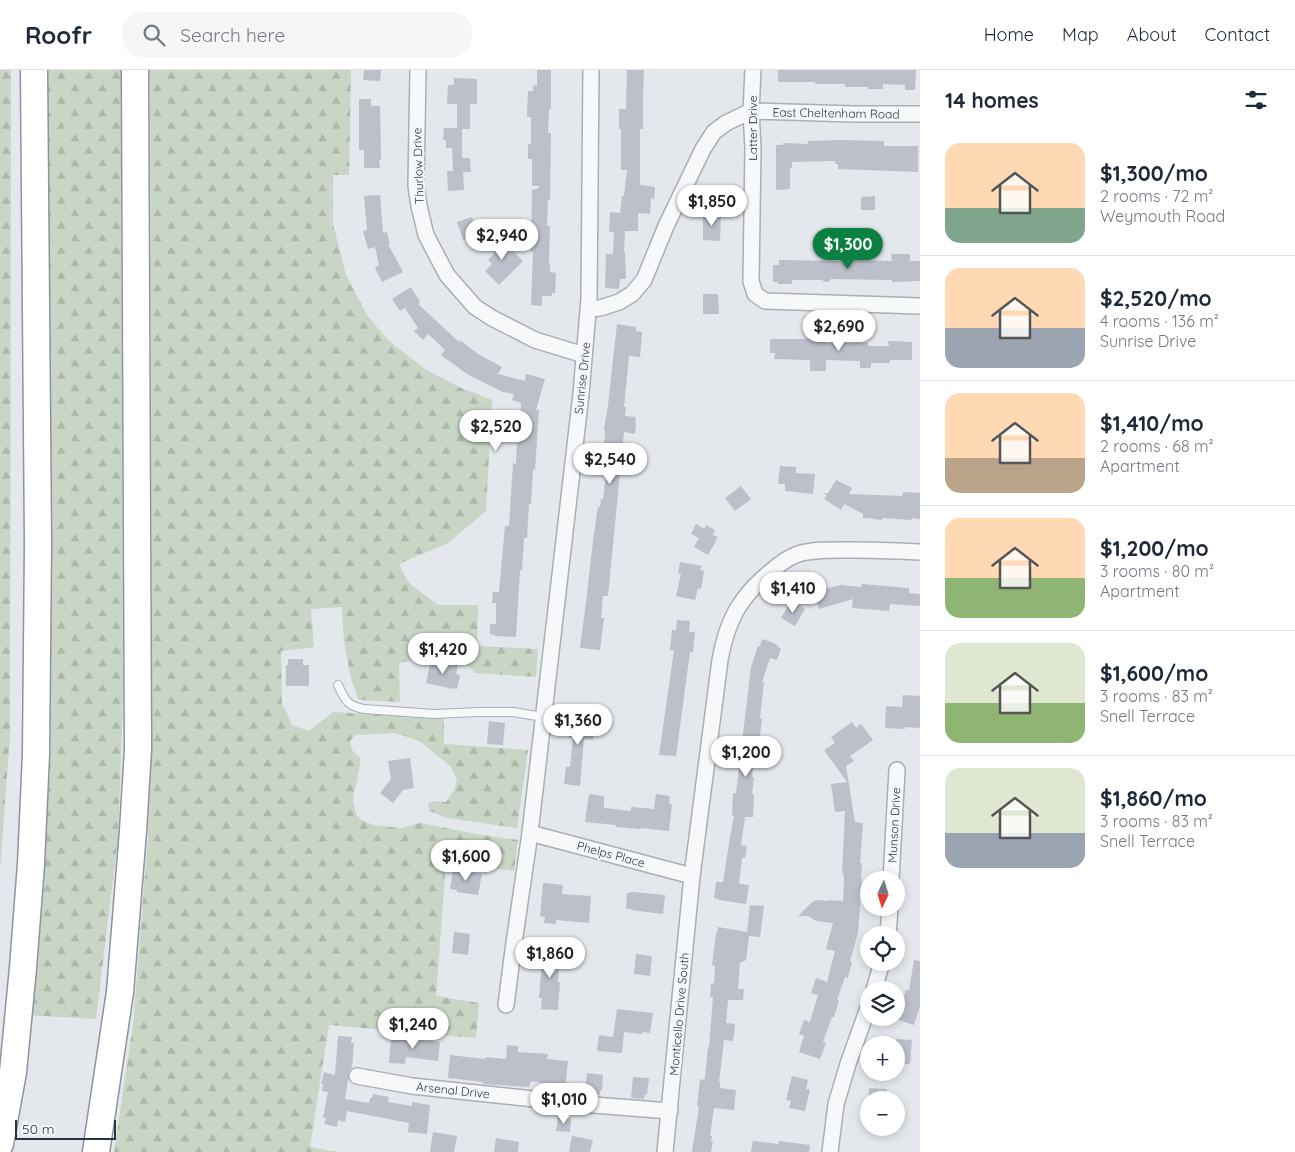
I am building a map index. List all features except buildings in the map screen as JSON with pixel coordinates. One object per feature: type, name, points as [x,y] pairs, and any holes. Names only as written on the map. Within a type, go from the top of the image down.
[{"type":"highway","points":[[0,1144],[12,1072],[23,968],[31,864],[36,754],[38,534],[34,70]]},
{"type":"highway","points":[[96,1152],[120,992],[138,749],[135,70]]},
{"type":"street","name":"Thurlow Drive","points":[[418,70],[416,186],[426,235],[447,275],[475,307],[492,318],[535,340],[584,355]]},
{"type":"street","name":"Sunrise Drive","points":[[506,1005],[512,950],[530,833],[581,394],[588,309],[591,70]]},
{"type":"street","name":"Latter Drive","points":[[753,70],[750,281],[755,294],[765,301],[920,306]]},
{"type":"street","points":[[588,309],[600,308],[619,302],[632,294],[644,280],[666,226],[703,149],[714,132],[720,127],[751,111]]},
{"type":"street","name":"East Cheltenham Road","points":[[751,111],[920,114]]},
{"type":"street","name":"Monticello Drive South","points":[[666,1152],[692,876],[720,660],[723,641],[732,618],[742,600],[763,578],[781,563],[798,554],[820,550],[920,552]]},
{"type":"street","name":"Munson Drive","points":[[891,871],[897,770]]},
{"type":"street","name":"Phelps Place","points":[[530,833],[692,876]]},
{"type":"street","points":[[830,1152],[836,1104],[862,1026]]},
{"type":"street","name":"Arsenal Drive","points":[[357,1076],[412,1086],[581,1104],[670,1111]]},
{"type":"lane","points":[[338,685],[343,697],[354,708],[434,714],[513,712],[543,717]]},
{"type":"green space","points":[[0,70],[11,70],[10,735],[0,870]]},
{"type":"green space","points":[[47,70],[121,70],[123,702],[118,838],[96,1019],[24,1015],[50,772],[51,642]]},
{"type":"green space","points":[[150,70],[351,70],[349,175],[333,175],[333,224],[346,275],[367,315],[388,340],[425,369],[459,387],[492,400],[486,511],[448,543],[399,564],[409,583],[438,605],[478,605],[477,646],[538,649],[536,677],[475,673],[462,659],[438,654],[399,663],[400,702],[359,700],[351,679],[344,642],[342,607],[311,609],[314,647],[281,651],[282,703],[292,725],[309,731],[333,712],[444,718],[444,744],[528,750],[517,828],[448,818],[429,811],[428,803],[435,801],[446,802],[454,790],[457,780],[451,767],[421,742],[393,733],[355,735],[350,741],[352,750],[361,759],[353,801],[357,816],[363,821],[374,825],[401,828],[420,823],[518,840],[514,871],[446,862],[436,996],[479,1003],[476,1038],[329,1025],[310,1147],[337,1152],[114,1152],[133,1024],[148,837],[152,625]]}]
